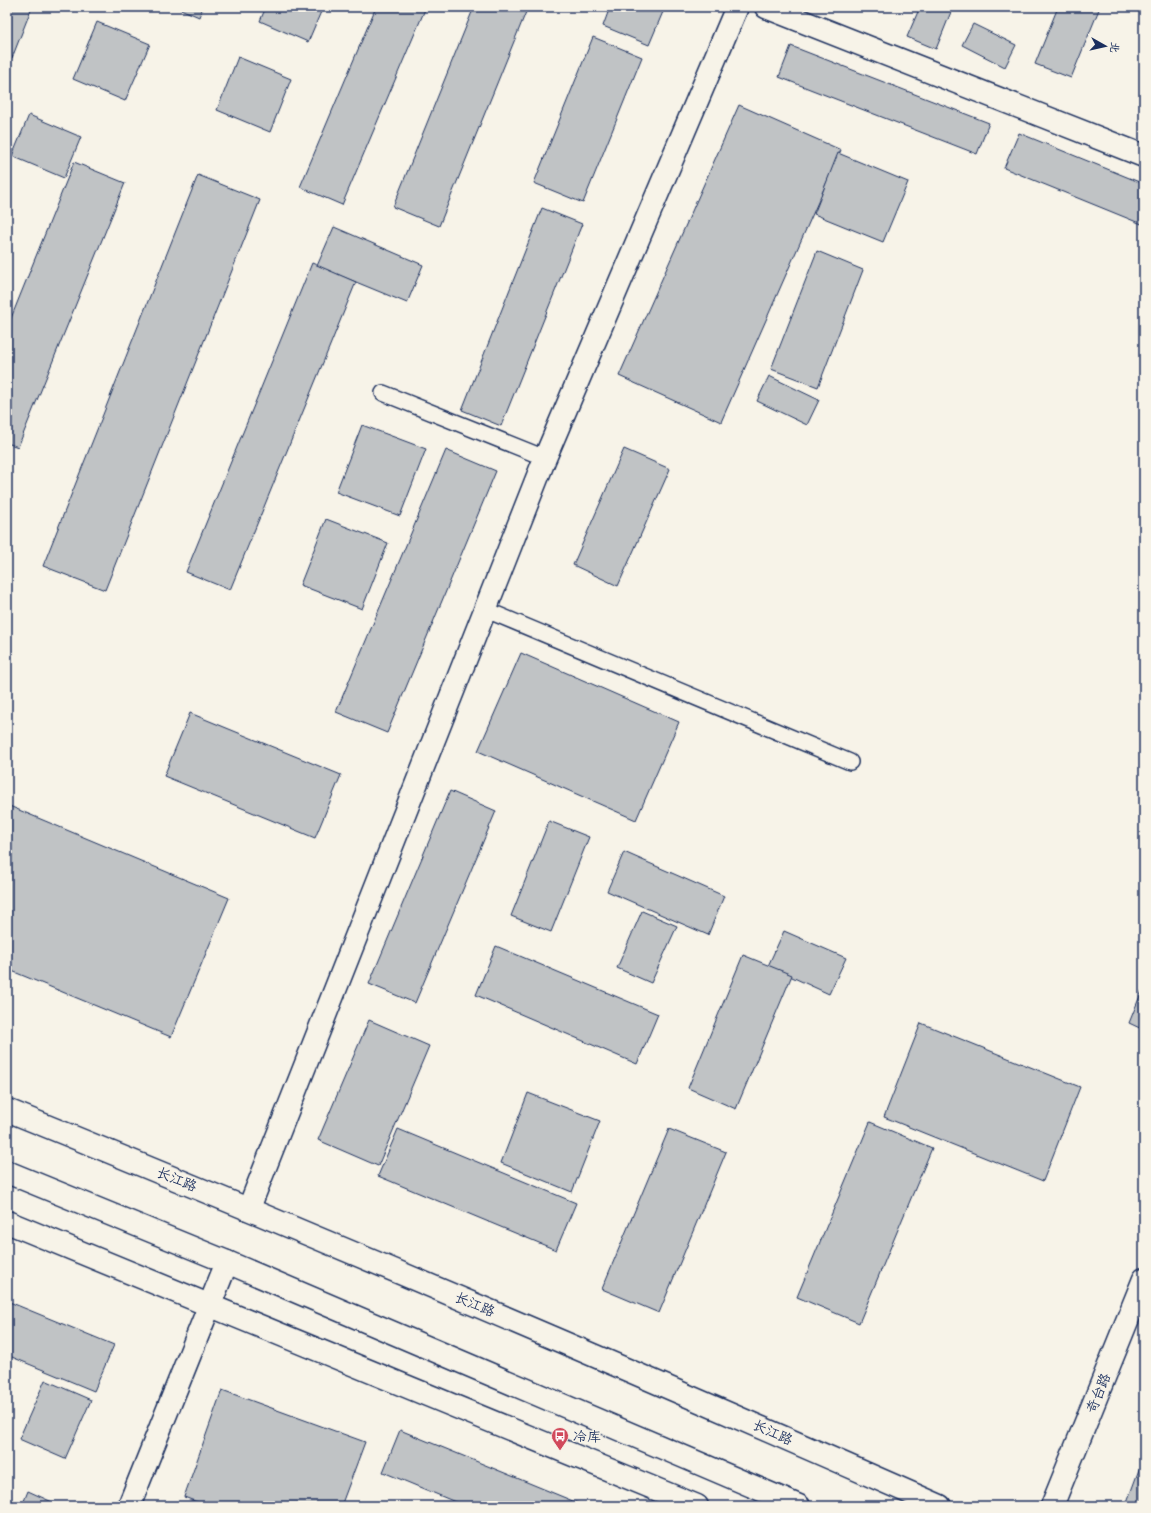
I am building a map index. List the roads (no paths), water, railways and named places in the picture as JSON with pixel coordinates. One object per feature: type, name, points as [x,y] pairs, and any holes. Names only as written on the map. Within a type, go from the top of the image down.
[{"type":"main road","points":[[249,1208],[484,609],[545,458],[736,7]]},
{"type":"main road","points":[[766,7],[1144,156]]},
{"type":"main road","name":"长江路","points":[[7,1110],[249,1208],[687,1394],[940,1506]]},
{"type":"main road","points":[[7,1172],[228,1262],[799,1506]]},
{"type":"main road","points":[[7,1222],[697,1506]]},
{"type":"main road","points":[[129,1506],[228,1262]]},
{"type":"main road","name":"奇台路","points":[[1052,1506],[1144,1279]]},
{"type":"lane","points":[[383,394],[545,458]]},
{"type":"lane","points":[[484,609],[850,762]]},
{"type":"place","name":"冷库","points":[[560,1451]]}]
